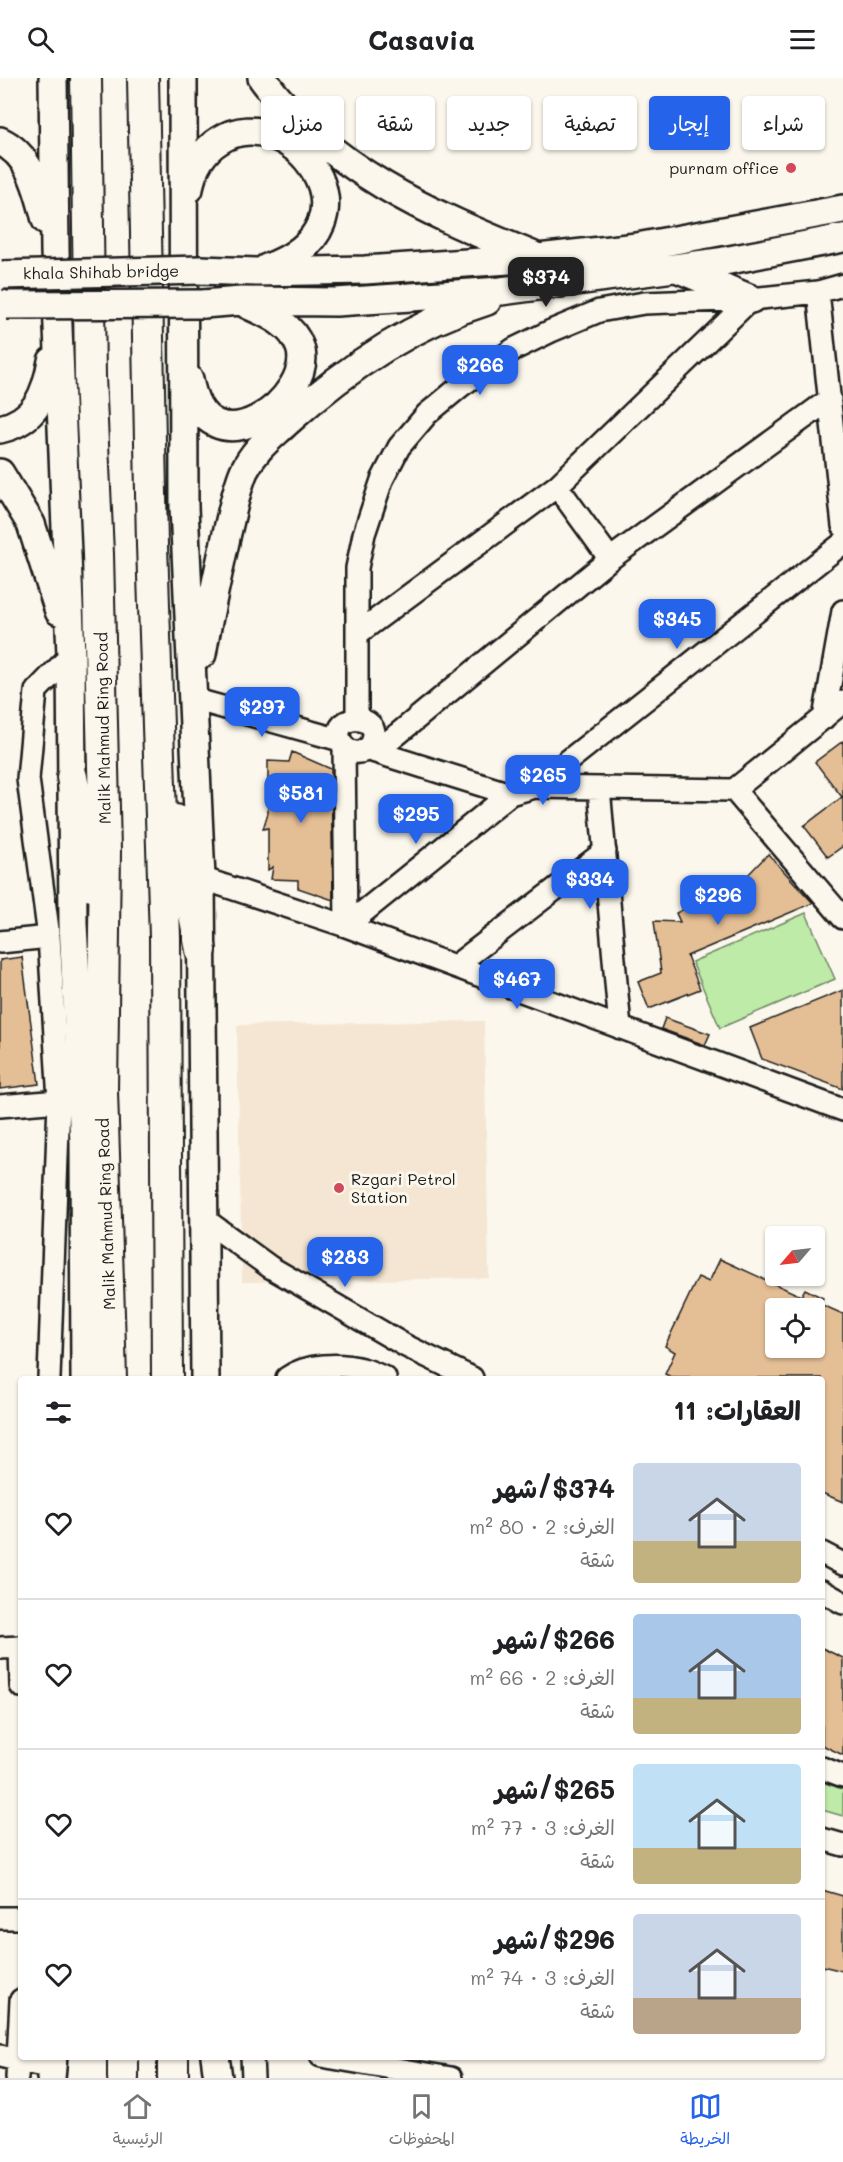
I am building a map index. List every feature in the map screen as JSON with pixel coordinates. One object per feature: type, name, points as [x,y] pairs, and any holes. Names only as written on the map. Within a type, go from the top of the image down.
[{"type":"highway","name":"Malik Mahmud Ring Road","points":[[86,78],[90,353],[98,554],[105,851],[102,1091],[111,1376]]},
{"type":"highway","points":[[143,78],[152,510],[165,937],[167,1376]]},
{"type":"highway","points":[[159,728],[201,950]]},
{"type":"highway","points":[[72,777],[104,955]]},
{"type":"highway","points":[[123,2060],[123,2078]]},
{"type":"highway","points":[[173,2060],[173,2078]]},
{"type":"main road","points":[[53,78],[57,327],[71,655],[73,924],[84,1143],[85,1376]]},
{"type":"main road","points":[[183,78],[184,507],[201,878],[206,1376]]},
{"type":"main road","points":[[262,78],[288,112],[308,132],[340,156],[427,210],[466,229],[538,258]]},
{"type":"main road","points":[[183,250],[190,182],[202,155],[212,144],[229,134],[248,130],[268,134],[288,143],[303,154],[316,170],[323,189],[325,211],[320,230],[308,246],[292,257],[257,272]]},
{"type":"main road","points":[[0,141],[23,158],[28,167],[46,217],[55,251]]},
{"type":"main road","name":"khala Shihab bridge","points":[[1,275],[200,270],[257,272],[365,270],[538,258],[637,247],[843,209]]},
{"type":"main road","points":[[194,699],[211,601],[244,472],[259,446],[298,412],[369,357],[467,307],[530,287],[719,262],[843,238]]},
{"type":"main road","points":[[678,268],[751,299]]},
{"type":"main road","name":"khala Shihab bridge","points":[[3,305],[336,302],[530,287]]},
{"type":"main road","points":[[183,347],[192,397],[198,408],[211,422],[219,425],[240,426],[266,413],[290,392],[302,371],[303,360],[295,337],[279,320],[241,302]]},
{"type":"main road","points":[[0,429],[26,418],[39,402],[50,372],[57,327]]},
{"type":"main road","points":[[0,473],[31,524],[53,589],[71,655]]},
{"type":"main road","points":[[216,2060],[218,2078]]},
{"type":"street","points":[[357,719],[357,568],[368,519],[382,480],[399,447],[426,414],[462,385],[514,350],[551,331],[599,311],[644,303],[751,299],[818,292],[843,285]]},
{"type":"street","points":[[818,292],[843,526]]},
{"type":"street","points":[[357,634],[557,486],[751,299]]},
{"type":"street","points":[[371,751],[610,559],[830,399]]},
{"type":"street","points":[[557,486],[610,559]]},
{"type":"street","points":[[534,787],[843,543]]},
{"type":"street","points":[[824,718],[843,611]]},
{"type":"street","points":[[49,1376],[58,1101],[49,937],[28,779],[36,691],[71,655]]},
{"type":"street","points":[[194,699],[342,743],[353,752],[371,751],[510,794]]},
{"type":"street","points":[[346,926],[510,794],[534,787],[734,790],[843,702]]},
{"type":"street","points":[[346,926],[342,726],[351,719],[367,722],[373,732],[371,751]]},
{"type":"street","points":[[599,788],[620,1028]]},
{"type":"street","points":[[734,790],[842,916]]},
{"type":"street","points":[[455,966],[605,851]]},
{"type":"street","points":[[201,878],[346,926],[843,1110]]},
{"type":"street","points":[[0,942],[49,937]]},
{"type":"street","points":[[0,1106],[58,1101]]},
{"type":"street","points":[[204,1219],[270,1267],[406,1346],[468,1376]]},
{"type":"street","points":[[291,1376],[304,1370],[339,1365],[363,1369],[380,1376]]},
{"type":"street","points":[[825,1555],[843,1564]]},
{"type":"street","points":[[14,1648],[18,1670]]},
{"type":"street","points":[[825,1769],[843,1776]]},
{"type":"street","points":[[825,1840],[843,1845]]},
{"type":"street","points":[[0,1918],[18,1918]]},
{"type":"street","points":[[18,2022],[12,2065],[51,2068]]},
{"type":"street","points":[[252,2060],[253,2078]]},
{"type":"street","points":[[345,2060],[451,2078]]},
{"type":"shaded area","points":[[484,1021],[489,1278],[242,1282],[237,1025]]},
{"type":"green space","points":[[806,913],[835,979],[720,1028],[692,962]]},
{"type":"green space","points":[[825,1783],[843,1789],[843,1816],[825,1811]]},
{"type":"building","points":[[843,741],[843,846],[828,857],[804,826],[842,797],[815,762]]},
{"type":"building","points":[[292,752],[331,769],[333,900],[298,888],[298,880],[271,879],[273,867],[268,870],[268,828],[263,829],[268,813],[268,761],[289,762]]},
{"type":"building","points":[[768,854],[813,903],[687,956],[700,989],[649,1009],[638,982],[661,973],[654,921],[680,922],[676,913],[744,879]]},
{"type":"building","points":[[22,957],[39,1084],[0,1089],[0,960]]},
{"type":"building","points":[[843,990],[843,1089],[762,1059],[750,1028]]},
{"type":"building","points":[[665,1018],[710,1034],[705,1045],[661,1029]]},
{"type":"building","points":[[720,1259],[765,1280],[765,1286],[779,1286],[801,1296],[805,1289],[823,1298],[765,1298],[765,1358],[825,1358],[825,1306],[843,1314],[843,1502],[825,1494],[825,1376],[670,1376],[665,1374],[675,1352],[665,1346],[698,1277],[709,1282]]},
{"type":"building","points":[[825,1649],[843,1658],[843,1755],[825,1746]]},
{"type":"building","points":[[825,1891],[843,1896],[843,1971],[825,1967]]},
{"type":"place","name":"purnam office","points":[[791,168]]},
{"type":"place","name":"Rzgari Petrol Station","points":[[339,1188]]}]
